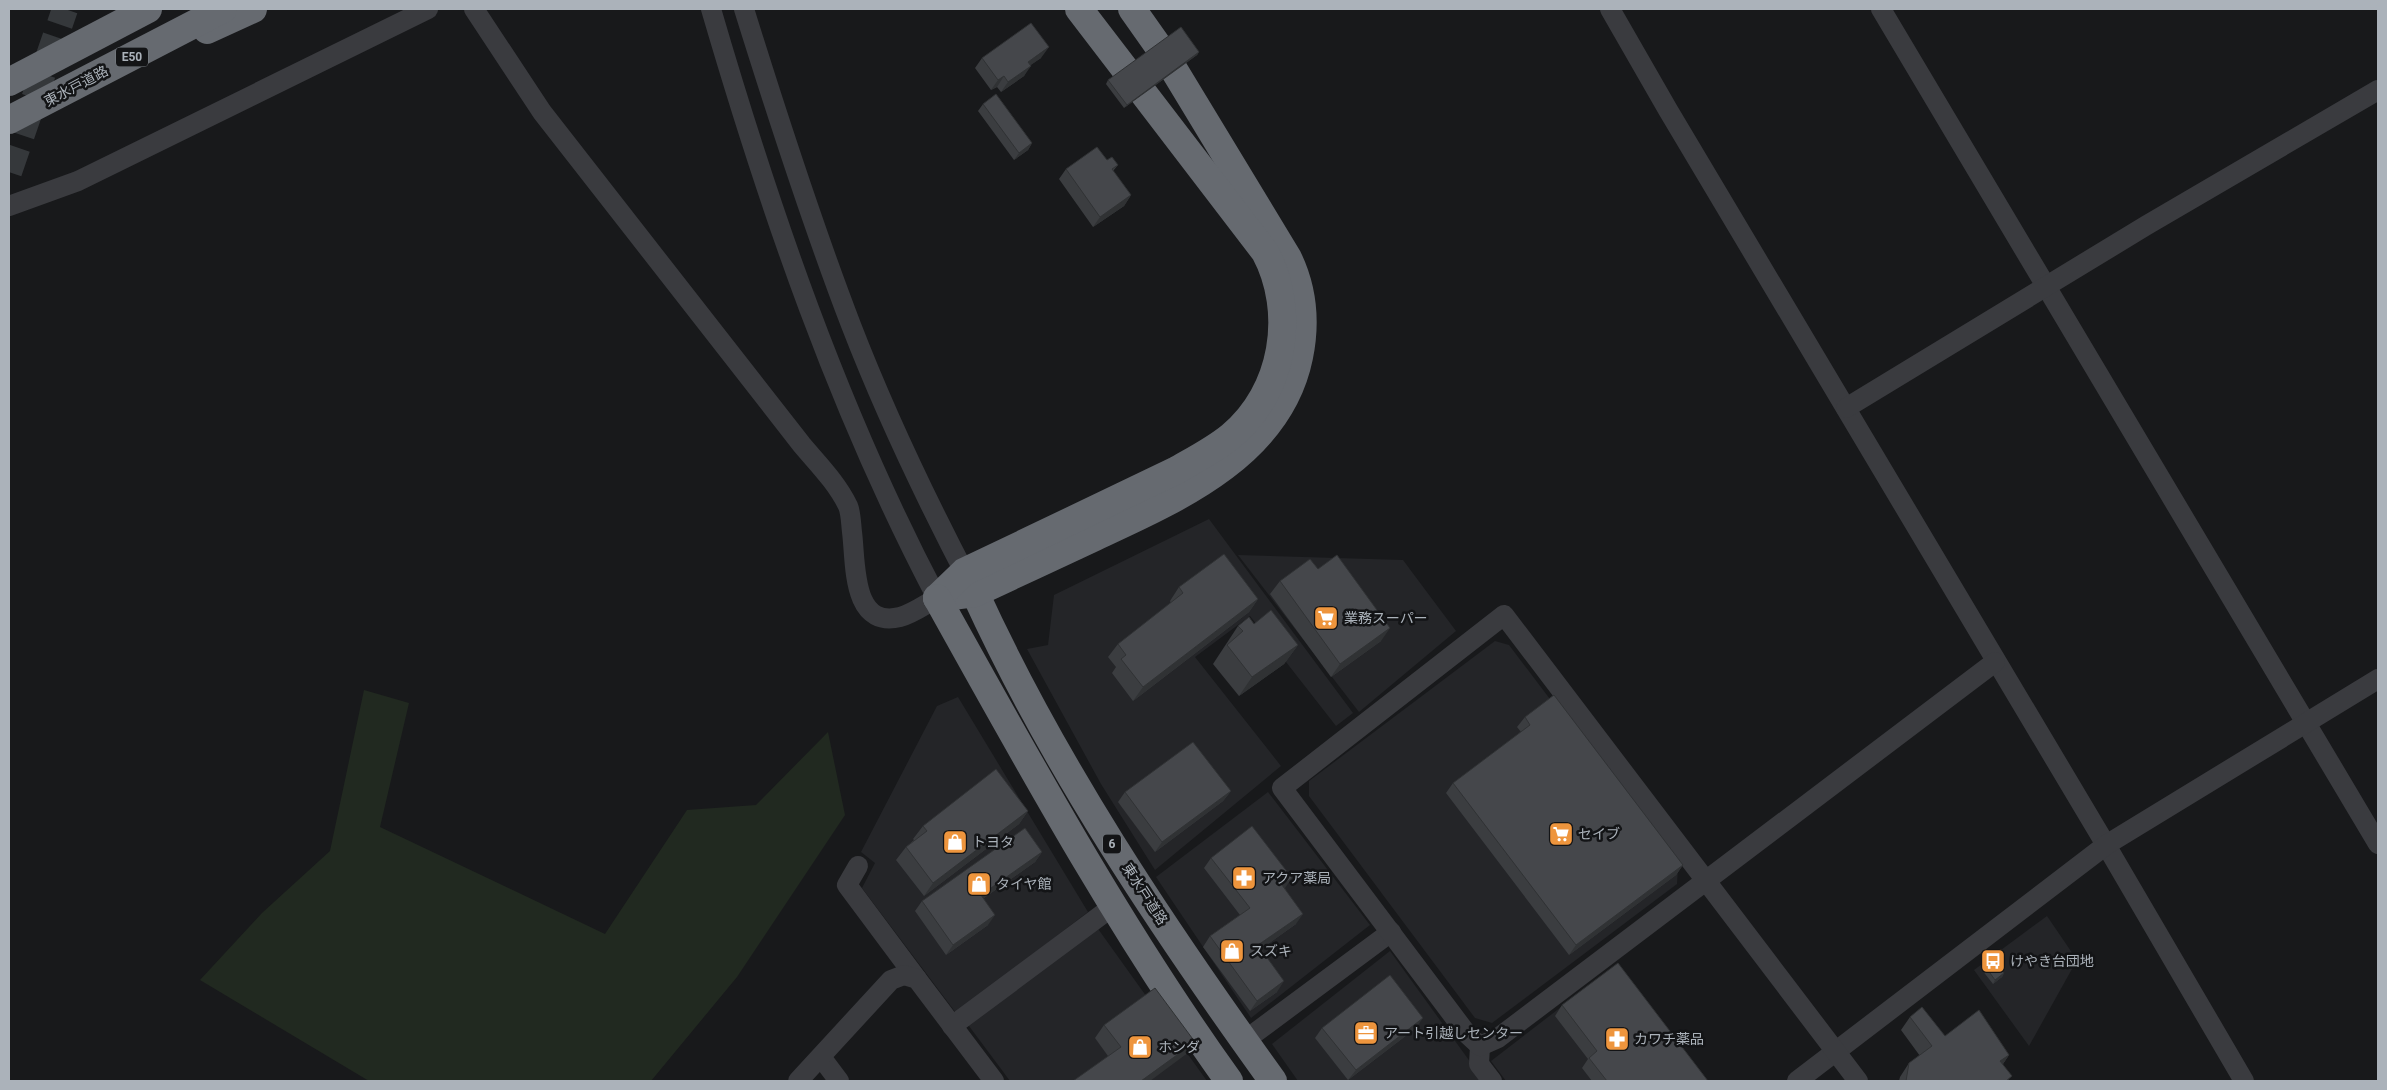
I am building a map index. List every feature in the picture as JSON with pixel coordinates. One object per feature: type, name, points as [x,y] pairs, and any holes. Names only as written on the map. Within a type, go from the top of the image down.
[{"type":"highway","name":"E50","points":[[9,82],[148,9]]},
{"type":"highway","name":"東水戸道路","points":[[9,120],[223,9]]},
{"type":"highway","points":[[41,104],[253,9]]},
{"type":"highway","points":[[969,582],[1006,554],[1206,454],[1231,436],[1248,419],[1261,401],[1272,379],[1280,356],[1282,334],[1279,289],[1274,270],[1265,252],[1079,9]]},
{"type":"highway","points":[[937,598],[969,582],[1152,510],[1190,490],[1232,460],[1261,434],[1274,417],[1294,380],[1303,341],[1303,318],[1297,277],[1288,258],[1168,60],[1132,9]]},
{"type":"highway","name":"東水戸道路","points":[[969,582],[997,642],[1064,763],[1139,887],[1273,1081]]},
{"type":"highway","name":"6","points":[[937,598],[1029,764],[1112,907],[1229,1081]]},
{"type":"street","points":[[9,206],[86,177],[428,9]]},
{"type":"street","points":[[474,9],[542,112],[827,475],[849,507],[858,590],[863,605],[871,613],[888,618],[900,617],[937,598],[904,535],[818,334],[741,113],[711,9]]},
{"type":"street","points":[[744,9],[774,103],[852,325],[933,511],[969,582]]},
{"type":"street","points":[[1610,9],[2244,1081]]},
{"type":"street","points":[[1881,9],[2378,844]]},
{"type":"street","points":[[1846,408],[2147,225],[2378,90]]},
{"type":"street","points":[[1480,1046],[1467,1034],[1282,788],[1504,615],[1858,1081]]},
{"type":"street","points":[[1480,1046],[1498,1038],[1995,662]]},
{"type":"street","points":[[1797,1081],[2106,845],[2378,679]]},
{"type":"street","points":[[858,866],[847,885],[994,1081]]},
{"type":"street","points":[[952,1026],[1112,907]]},
{"type":"street","points":[[1244,1041],[1391,932]]},
{"type":"street","points":[[798,1081],[891,980],[904,974],[917,979]]},
{"type":"street","points":[[1480,1046],[1479,1064],[1492,1081]]},
{"type":"street","points":[[820,1058],[839,1081]]},
{"type":"shaded area","points":[[1209,519],[1353,713],[1336,726],[1250,616],[1195,657],[1281,766],[1155,870],[1101,784],[1027,649],[1048,645],[1054,595]]},
{"type":"shaded area","points":[[1238,555],[1403,560],[1456,631],[1359,712]]},
{"type":"shaded area","points":[[1495,641],[1509,645],[1678,868],[1677,884],[1492,1023],[1475,1018],[1309,796],[1309,781]]},
{"type":"shaded area","points":[[364,690],[409,703],[380,827],[605,934],[687,810],[756,805],[828,732],[845,815],[737,977],[651,1081],[369,1081],[200,980],[262,913],[330,851]]},
{"type":"shaded area","points":[[958,697],[1088,912],[956,1013],[862,888],[875,863],[861,852],[937,706]]},
{"type":"shaded area","points":[[1268,792],[1370,925],[1251,1018],[1156,877]]},
{"type":"shaded area","points":[[2047,916],[2077,960],[2029,1046],[1974,970]]},
{"type":"shaded area","points":[[1096,926],[1207,1081],[1010,1081],[966,1022]]},
{"type":"shaded area","points":[[1390,951],[1484,1081],[1298,1081],[1272,1044]]},
{"type":"shaded area","name":"カワチ薬品","points":[[1609,970],[1695,1081],[1506,1081],[1491,1061]]},
{"type":"building","points":[[1031,23],[1049,47],[1028,62],[1031,66],[1008,82],[1004,76],[998,80],[982,58]]},
{"type":"building","points":[[1181,27],[1199,52],[1127,105],[1108,80]]},
{"type":"building","points":[[996,94],[1032,143],[1019,153],[983,104]]},
{"type":"building","points":[[1097,147],[1107,160],[1112,157],[1118,165],[1112,169],[1131,195],[1100,217],[1066,169]]},
{"type":"building","points":[[1224,554],[1258,599],[1143,687],[1121,659],[1126,655],[1118,644],[1183,593],[1179,587]]},
{"type":"building","name":"業務スーパー","points":[[1337,555],[1390,628],[1340,664],[1280,581],[1310,559],[1318,569]]},
{"type":"building","points":[[1271,610],[1298,645],[1252,677],[1227,645],[1243,631],[1238,626],[1249,617],[1254,624]]},
{"type":"building","name":"セイブ","points":[[1554,695],[1683,865],[1576,945],[1453,783],[1530,725],[1525,717]]},
{"type":"building","points":[[1193,742],[1231,791],[1162,842],[1125,792]]},
{"type":"building","name":"トヨタ","points":[[996,769],[1028,811],[933,883],[906,847],[927,831],[923,826]]},
{"type":"building","points":[[1252,826],[1292,878],[1282,885],[1303,914],[1258,945],[1284,981],[1257,1001],[1210,936],[1250,908],[1211,858]]},
{"type":"building","name":"タイヤ館","points":[[1025,828],[1042,852],[981,895],[995,915],[953,945],[922,901]]},
{"type":"building","points":[[1994,959],[2004,973],[1995,980],[1985,966]]},
{"type":"building","name":"カワチ薬品","points":[[1618,963],[1708,1081],[1607,1081],[1589,1058],[1597,1051],[1562,1005]]},
{"type":"building","name":"アート引越しセンター","points":[[1390,975],[1423,1018],[1356,1070],[1322,1028]]},
{"type":"building","name":"ホンダ","points":[[1155,988],[1195,1042],[1141,1081],[1073,1081],[1121,1047],[1104,1025]]},
{"type":"building","points":[[1922,1007],[1945,1036],[1979,1010],[2009,1055],[2000,1061],[2012,1076],[2006,1081],[1906,1081],[1909,1063],[1932,1046],[1910,1017]]},
{"type":"tunnel","points":[[9,172],[65,9]]},
{"type":"place","name":"業務スーパー","points":[[1326,618]]},
{"type":"place","name":"セイブ","points":[[1561,834]]},
{"type":"place","name":"トヨタ","points":[[955,842]]},
{"type":"place","name":"アクア薬局","points":[[1244,878]]},
{"type":"place","name":"タイヤ館","points":[[979,884]]},
{"type":"place","name":"スズキ","points":[[1232,951]]},
{"type":"place","name":"けやき台団地","points":[[1993,961]]},
{"type":"place","name":"アート引越しセンター","points":[[1366,1033]]},
{"type":"place","name":"カワチ薬品","points":[[1617,1039]]},
{"type":"place","name":"ホンダ","points":[[1140,1047]]}]
